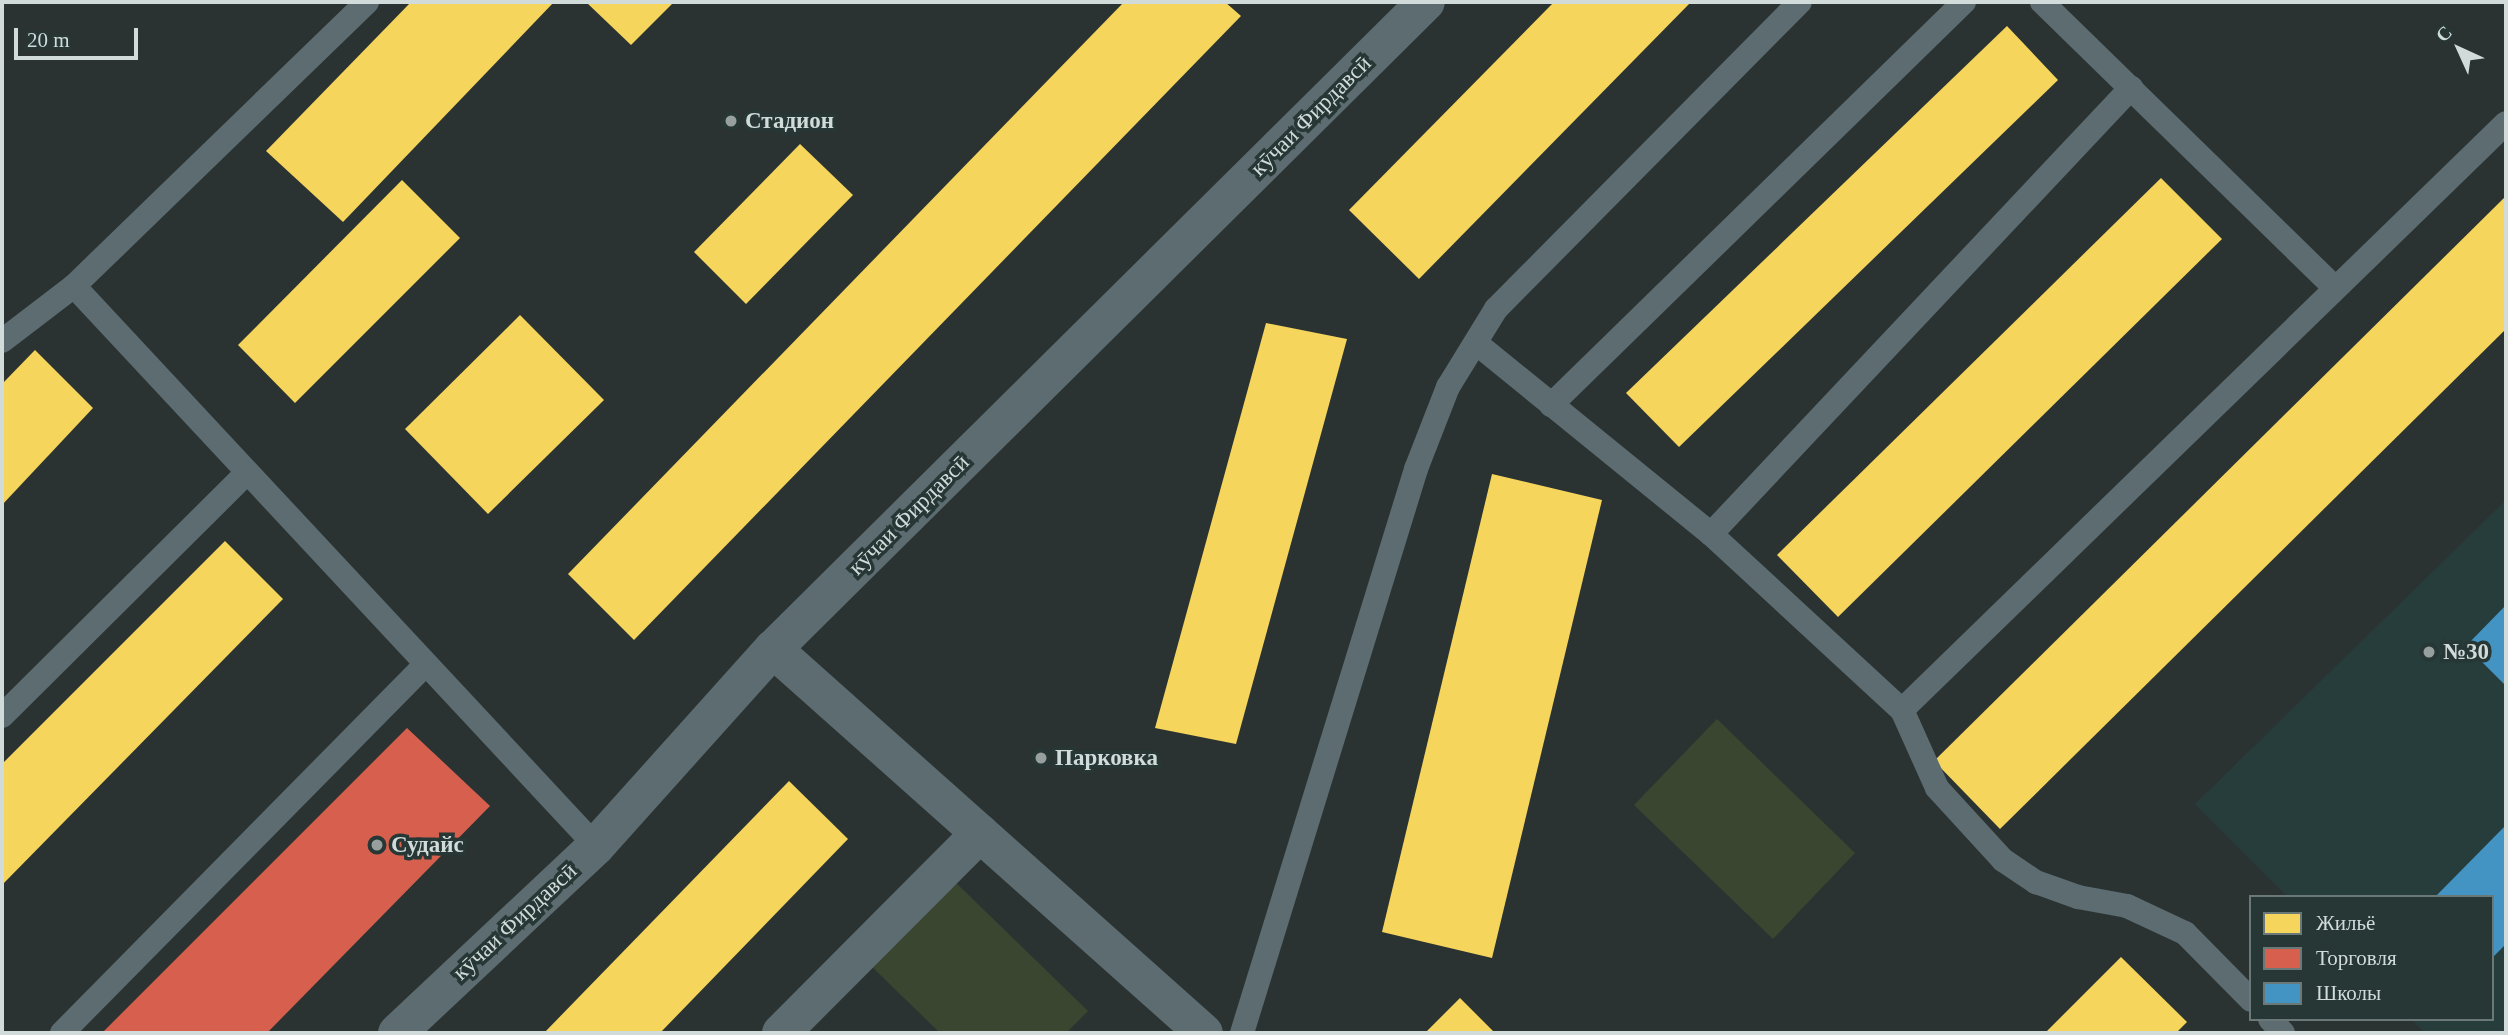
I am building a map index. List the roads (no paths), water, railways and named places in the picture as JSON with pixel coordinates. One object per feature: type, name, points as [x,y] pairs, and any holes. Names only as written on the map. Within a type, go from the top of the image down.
[{"type":"street","name":"кӯчаи Фирдавсӣ","points":[[397,1033],[596,846],[773,649],[1412,6]]},
{"type":"street","points":[[773,649],[1204,1033]]},
{"type":"street","points":[[781,1033],[980,833]]},
{"type":"lane","points":[[2,341],[74,286],[367,2]]},
{"type":"lane","points":[[1242,1033],[1416,469],[1448,387],[1496,309],[1800,2]]},
{"type":"lane","points":[[1551,405],[1964,2]]},
{"type":"lane","points":[[2042,2],[2335,288]]},
{"type":"lane","points":[[1711,534],[2131,88]]},
{"type":"lane","points":[[1902,710],[2506,122]]},
{"type":"lane","points":[[74,286],[246,474],[596,846]]},
{"type":"lane","points":[[1476,343],[1711,534],[1902,710],[1937,788],[2003,860],[2036,882],[2127,906],[2185,933],[2249,998]]},
{"type":"lane","points":[[2,716],[246,474]]},
{"type":"lane","points":[[62,1033],[425,665]]},
{"type":"place","name":"Стадион","points":[[731,121]]},
{"type":"place","name":"№30","points":[[2429,652]]},
{"type":"place","name":"Парковка","points":[[1041,758]]},
{"type":"place","name":"Судайс","points":[[377,845]]}]
